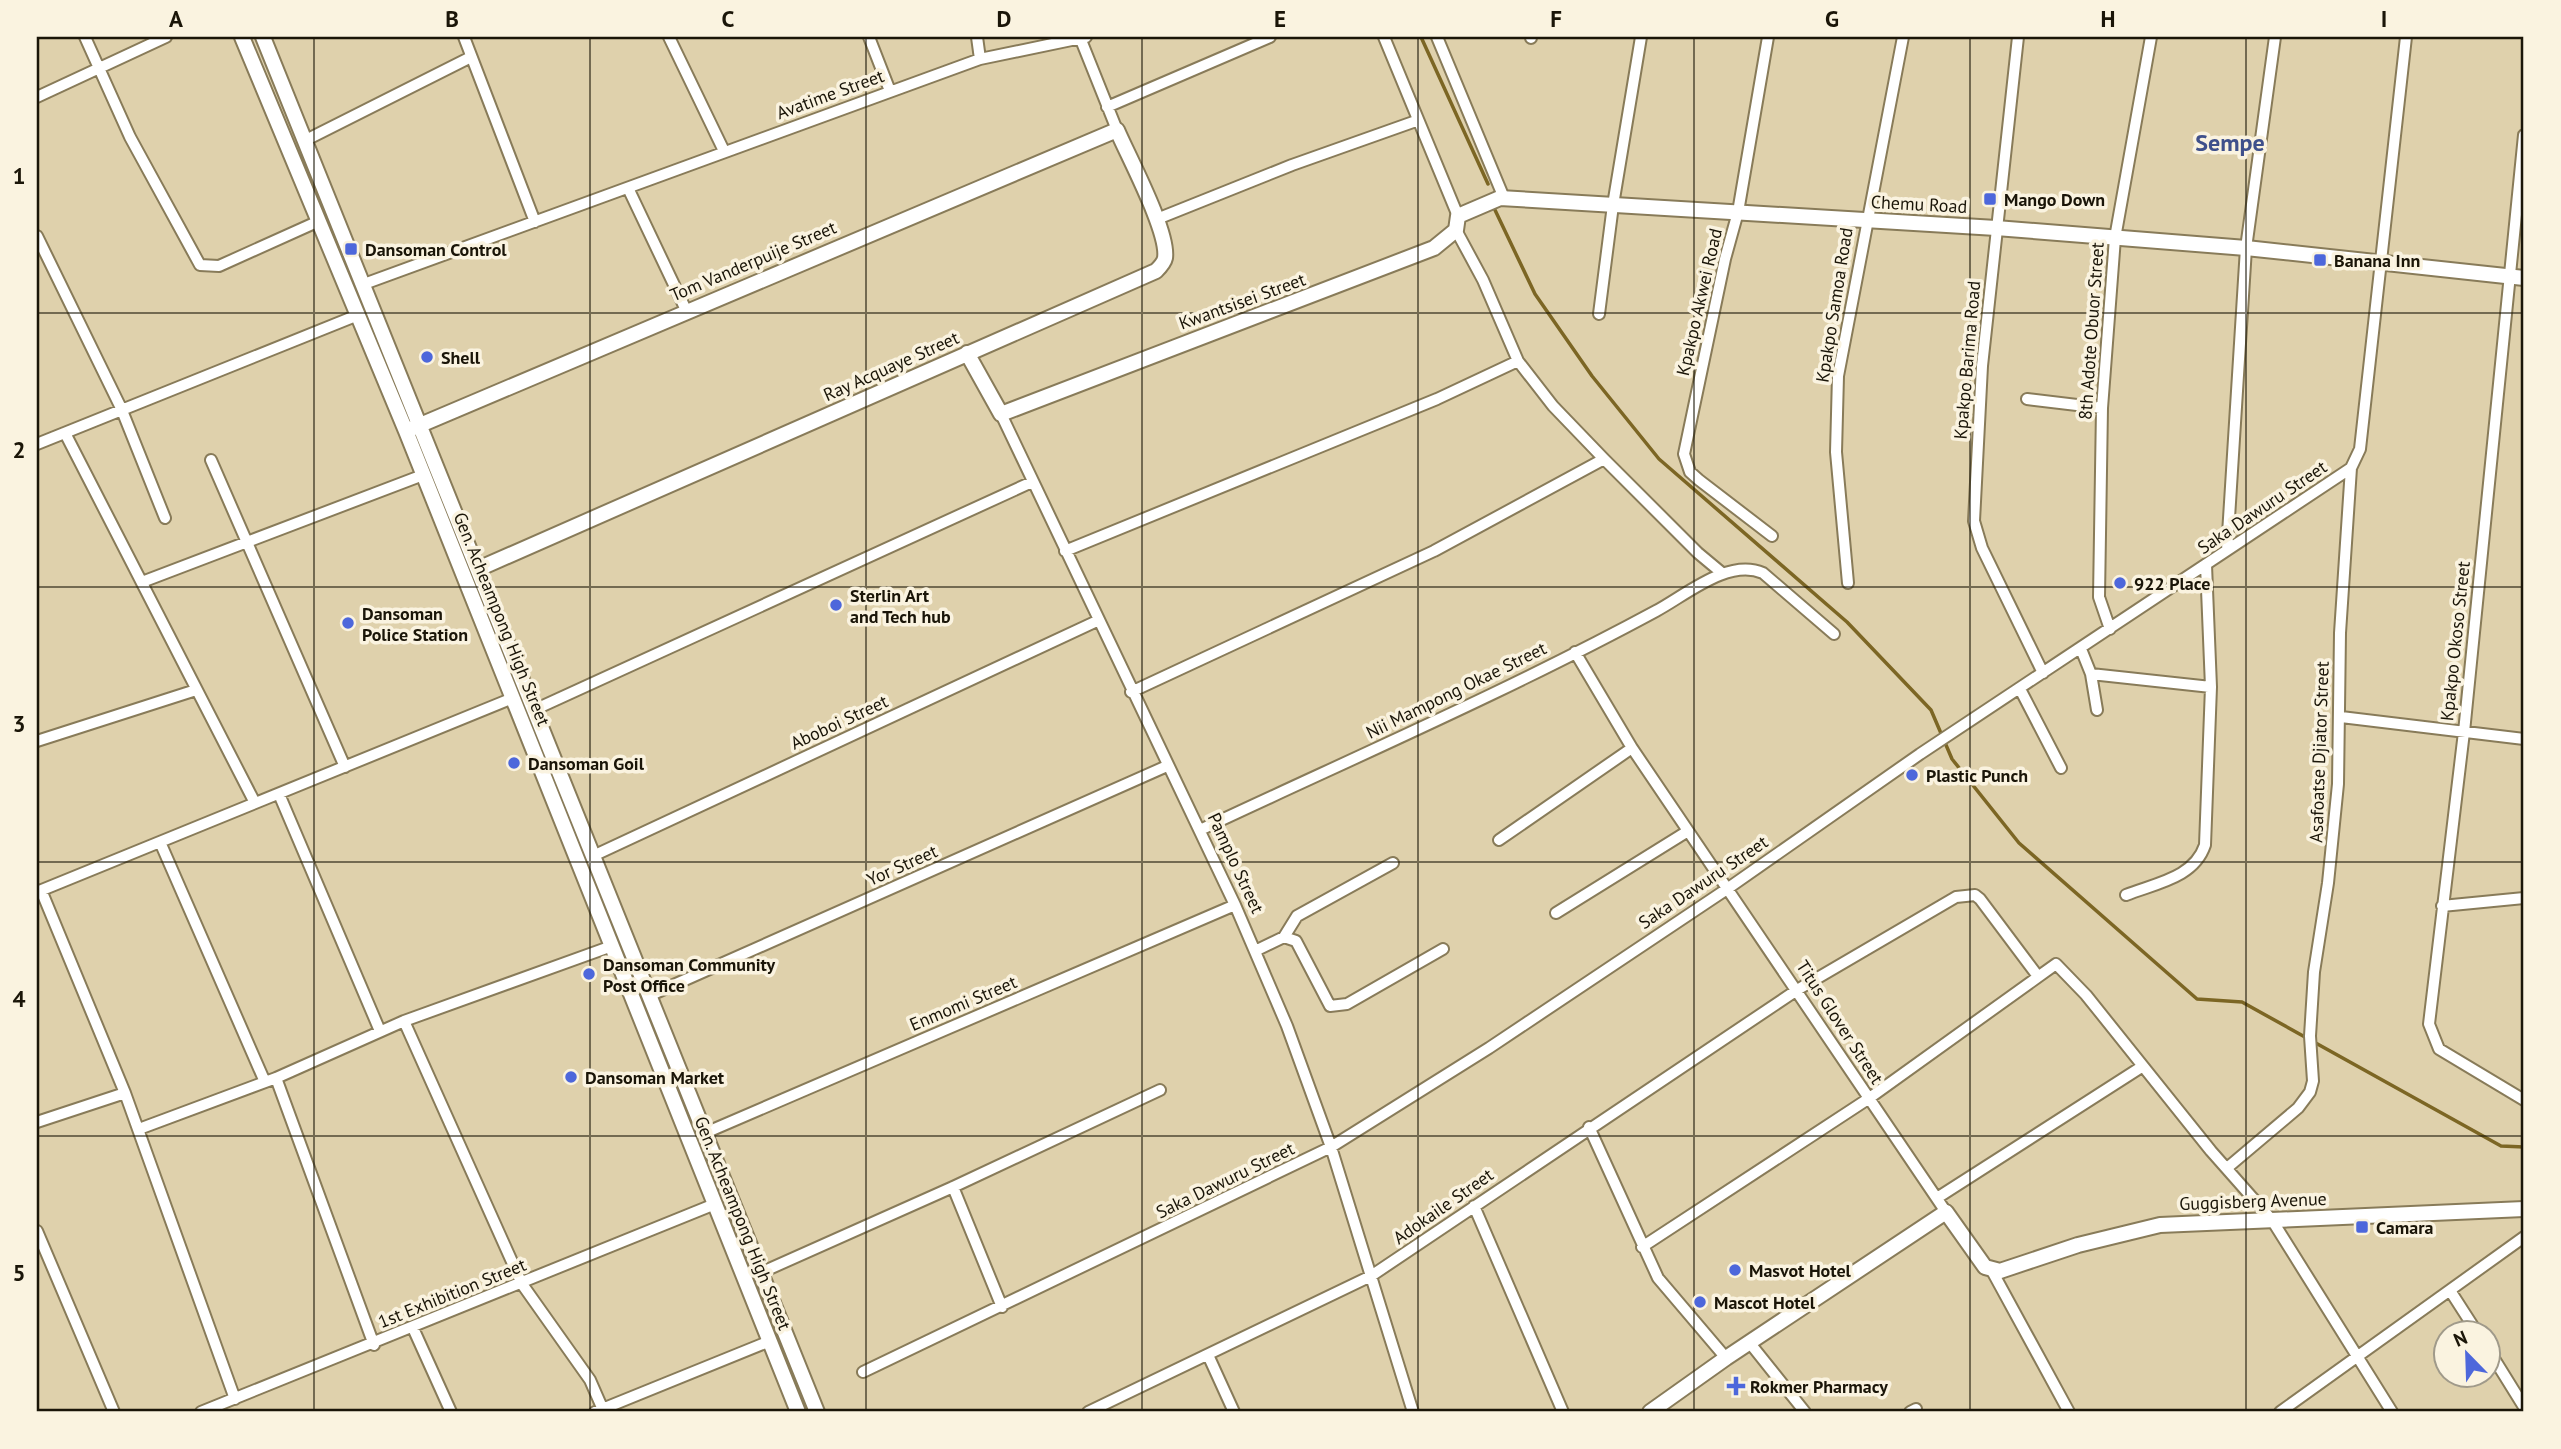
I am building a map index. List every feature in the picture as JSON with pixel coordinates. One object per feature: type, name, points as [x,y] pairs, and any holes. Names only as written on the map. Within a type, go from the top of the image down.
[{"type":"main road","name":"Gen. Acheampong High Street","points":[[242,37],[406,431],[798,1412]]},
{"type":"main road","name":"Gen. Acheampong High Street","points":[[263,37],[422,425],[817,1412]]},
{"type":"main road","name":"Ray Acquaye Street","points":[[478,569],[1156,271],[1165,254],[1157,219],[1116,130]]},
{"type":"main road","name":"Tom Vanderpuije Street","points":[[406,431],[686,310],[1116,130]]},
{"type":"main road","name":"Chemu Road","points":[[1479,206],[1502,198],[1996,228],[2246,248],[2524,278]]},
{"type":"main road","name":"Kwantsisei Street","points":[[1001,414],[1434,248],[1457,223],[1479,206]]},
{"type":"main road","name":"Pamplo Street","points":[[967,353],[1001,414]]},
{"type":"main road","name":"Guggisberg Avenue","points":[[1991,1269],[2008,1268],[2140,1228],[2205,1222],[2524,1209]]},
{"type":"main road","name":"Titus Glover Street","points":[[1947,1212],[1985,1267],[1991,1269]]},
{"type":"main road","points":[[1650,1412],[1749,1342],[1947,1212]]},
{"type":"street","points":[[85,37],[130,137],[200,265],[219,265],[319,221]]},
{"type":"street","points":[[37,97],[166,37]]},
{"type":"street","points":[[464,37],[535,222]]},
{"type":"street","points":[[669,37],[724,151]]},
{"type":"street","points":[[869,37],[890,91]]},
{"type":"street","points":[[977,37],[980,59]]},
{"type":"street","points":[[1107,107],[1270,37]]},
{"type":"street","points":[[1384,37],[1457,223],[1518,361],[1553,406],[1698,553],[1722,573],[1749,570],[1763,573],[1834,635]]},
{"type":"street","points":[[1437,37],[1502,198]]},
{"type":"street","points":[[1599,314],[1613,205],[1641,37]]},
{"type":"street","name":"Kpakpo Akwei Road","points":[[1768,37],[1738,212],[1725,259],[1684,454],[1690,471],[1699,480],[1772,536]]},
{"type":"street","name":"Kpakpo Samoa Road","points":[[1849,583],[1836,452],[1838,376],[1903,37]]},
{"type":"street","name":"Kpakpo Barima Road","points":[[2018,37],[1982,366],[1974,521],[1982,548],[2043,673]]},
{"type":"street","name":"8th Adote Obuor Street","points":[[2110,629],[2099,597],[2102,408],[2115,238],[2151,37]]},
{"type":"street","points":[[2227,550],[2246,248],[2275,37]]},
{"type":"street","points":[[2381,263],[2406,37]]},
{"type":"street","name":"Avatime Street","points":[[364,284],[980,59],[1083,38],[1107,107]]},
{"type":"street","points":[[304,141],[471,57]]},
{"type":"street","name":"Ray Acquaye Street","points":[[1107,107],[1116,130]]},
{"type":"street","points":[[1157,219],[1292,165],[1416,121]]},
{"type":"street","name":"Kpakpo Okoso Street","points":[[2524,135],[2464,732],[2429,1024],[2439,1049],[2524,1100]]},
{"type":"street","points":[[628,188],[686,310]]},
{"type":"street","points":[[37,236],[121,408],[166,518]]},
{"type":"street","points":[[37,265],[48,259]]},
{"type":"street","name":"Saka Dawuru Street","points":[[863,1372],[1331,1147],[1489,1048],[1727,889],[1920,754],[2351,468],[2360,449],[2381,263]]},
{"type":"street","points":[[37,444],[358,315]]},
{"type":"street","points":[[1065,551],[1437,399],[1518,361]]},
{"type":"street","points":[[2027,399],[2102,408]]},
{"type":"street","name":"Pamplo Street","points":[[1001,414],[1097,621],[1235,905],[1308,1078],[1413,1412]]},
{"type":"street","points":[[65,433],[255,803]]},
{"type":"street","points":[[1131,692],[1434,551],[1604,459]]},
{"type":"street","points":[[211,460],[345,766]]},
{"type":"street","name":"Asafoatse Djiator Street","points":[[2227,1168],[2298,1108],[2310,1093],[2314,972],[2333,847],[2341,717],[2340,633],[2351,468]]},
{"type":"street","points":[[142,582],[422,475]]},
{"type":"street","points":[[536,709],[1032,482]]},
{"type":"street","points":[[2126,894],[2188,872],[2201,860],[2206,845],[2211,687],[2206,565]]},
{"type":"street","name":"Nii Mampong Okae Street","points":[[1200,830],[1482,699],[1722,573]]},
{"type":"street","name":"Aboboi Street","points":[[595,855],[1097,621]]},
{"type":"street","points":[[2081,649],[2091,674],[2096,710]]},
{"type":"street","name":"Titus Glover Street","points":[[1576,652],[1632,748],[1947,1212]]},
{"type":"street","points":[[2091,674],[2211,687]]},
{"type":"street","points":[[2020,689],[2061,768]]},
{"type":"street","points":[[37,741],[196,690]]},
{"type":"street","points":[[235,1399],[139,1129],[39,891],[513,698]]},
{"type":"street","points":[[2341,717],[2524,739]]},
{"type":"street","points":[[1499,840],[1632,748]]},
{"type":"street","name":"Yor Street","points":[[651,995],[1167,766]]},
{"type":"street","points":[[279,794],[380,1031]]},
{"type":"street","points":[[1556,913],[1688,831]]},
{"type":"street","points":[[159,842],[270,1080],[374,1345]]},
{"type":"street","points":[[1255,951],[1284,937],[1297,916],[1393,863]]},
{"type":"street","name":"Adokaile Street","points":[[1087,1412],[1371,1276],[1589,1127],[1797,990],[1965,894],[1980,899],[2037,975]]},
{"type":"street","points":[[2442,906],[2524,898]]},
{"type":"street","name":"Enmomi Street","points":[[705,1133],[1235,905]]},
{"type":"street","points":[[1284,937],[1296,941],[1330,1006],[1347,1004],[1443,949]]},
{"type":"street","points":[[139,1129],[270,1080],[404,1021],[612,946]]},
{"type":"street","points":[[1642,1247],[1868,1099],[2053,964],[2059,965],[2087,995],[2272,1220],[2392,1412]]},
{"type":"street","points":[[404,1021],[522,1284],[590,1380],[601,1411],[770,1341]]},
{"type":"street","points":[[1937,1198],[2143,1066]]},
{"type":"street","points":[[760,1273],[953,1188],[1160,1090]]},
{"type":"street","points":[[37,1122],[125,1093]]},
{"type":"street","points":[[1589,1127],[1642,1247],[1667,1291],[1726,1358]]},
{"type":"street","points":[[953,1188],[1002,1307]]},
{"type":"street","name":"1st Exhibition Street","points":[[201,1412],[374,1345],[715,1204]]},
{"type":"street","points":[[1474,1206],[1563,1412]]},
{"type":"street","points":[[37,1231],[114,1412]]},
{"type":"street","points":[[2280,1412],[2451,1292],[2524,1237]]},
{"type":"street","name":"Titus Glover Street","points":[[1991,1269],[2069,1412]]},
{"type":"street","points":[[2451,1292],[2469,1320]]},
{"type":"street","points":[[413,1328],[451,1412]]},
{"type":"street","points":[[1749,1342],[1805,1412]]},
{"type":"street","points":[[1208,1355],[1234,1412]]},
{"type":"street","points":[[2502,1373],[2524,1407]]},
{"type":"waterway","points":[[1421,37],[1488,184]]},
{"type":"waterway","points":[[1495,210],[1535,294],[1592,376],[1659,459],[1847,622],[1931,710],[1952,759],[2019,843],[2197,999],[2242,1002],[2501,1146],[2524,1147]]},
{"type":"place","name":"Mango Down","points":[[1990,199]]},
{"type":"place","name":"Dansoman Control","points":[[351,249]]},
{"type":"place","name":"Banana Inn","points":[[2320,260]]},
{"type":"place","name":"Shell","points":[[427,357]]},
{"type":"place","name":"922 Place","points":[[2120,583]]},
{"type":"place","name":"Sterlin Art and Tech hub","points":[[836,605]]},
{"type":"place","name":"Dansoman Police Station","points":[[348,623]]},
{"type":"place","name":"Dansoman Goil","points":[[514,763]]},
{"type":"place","name":"Plastic Punch","points":[[1912,775]]},
{"type":"place","name":"Dansoman Community Post Office","points":[[589,974]]},
{"type":"place","name":"Dansoman Market","points":[[571,1077]]},
{"type":"place","name":"Camara","points":[[2362,1227]]},
{"type":"place","name":"Masvot Hotel","points":[[1735,1270]]},
{"type":"place","name":"Mascot Hotel","points":[[1700,1302]]},
{"type":"place","name":"Rokmer Pharmacy","points":[[1736,1386]]},
{"type":"district","name":"Sempe","points":[[2230,142]]}]
